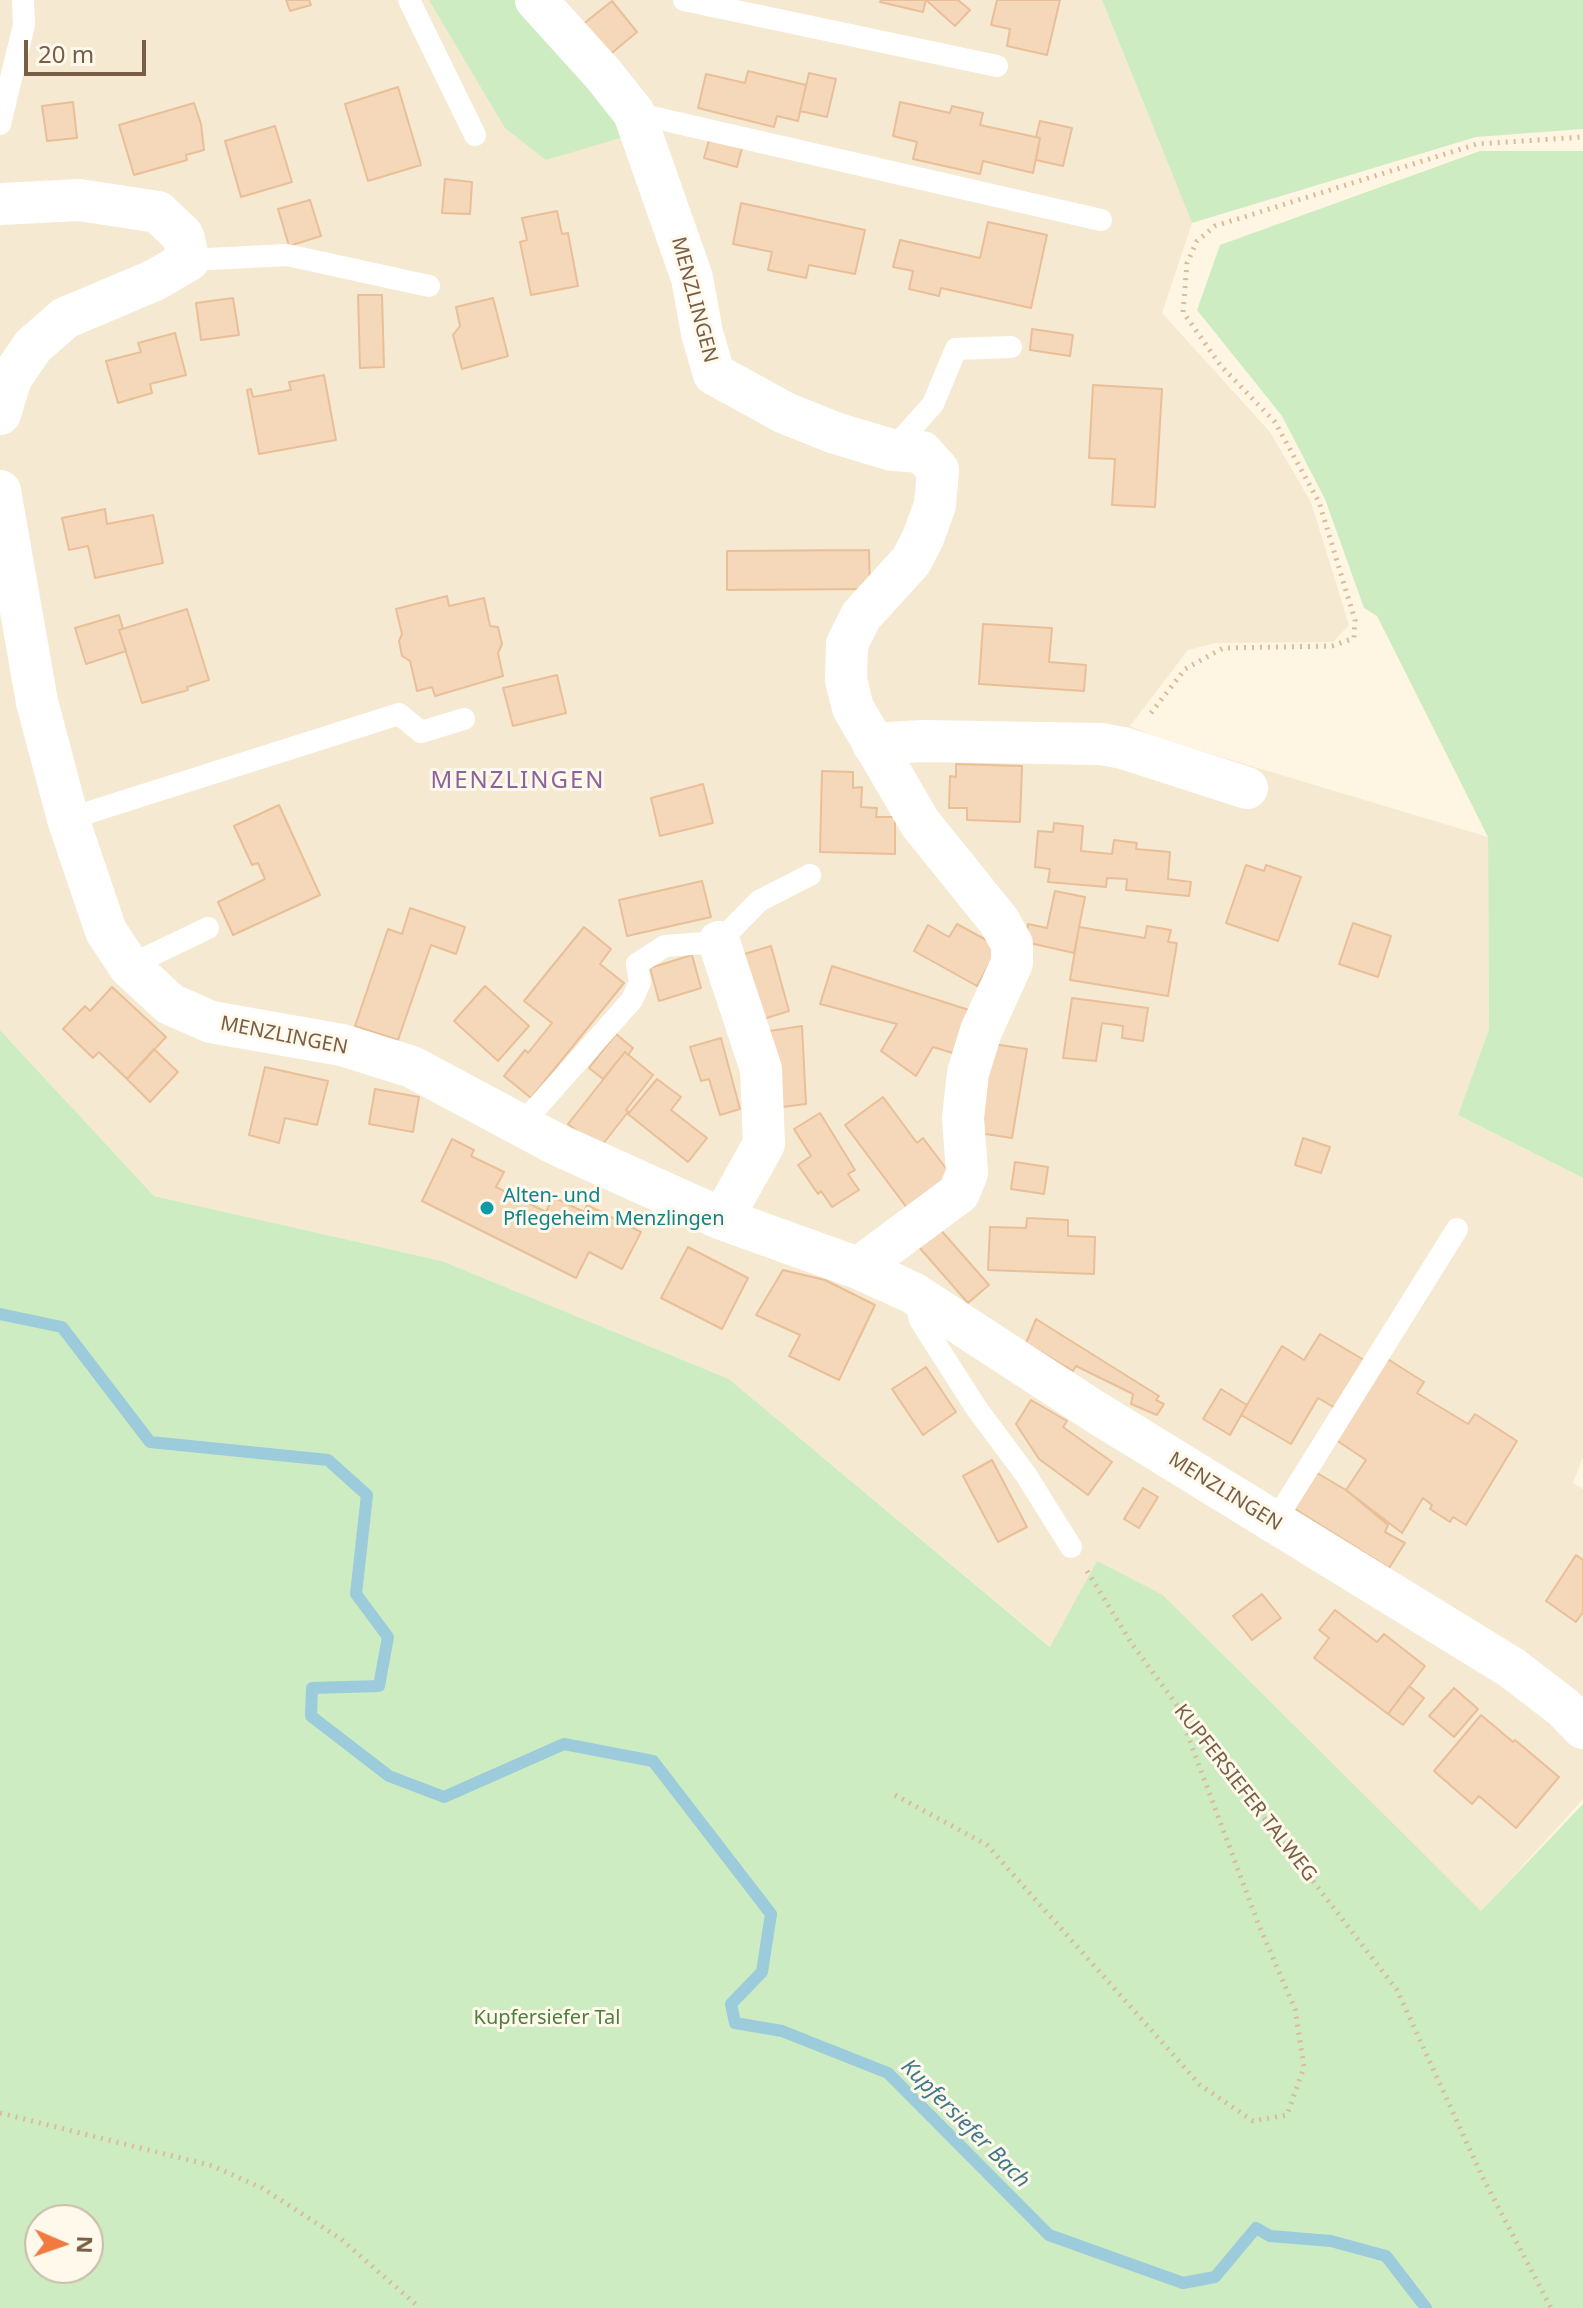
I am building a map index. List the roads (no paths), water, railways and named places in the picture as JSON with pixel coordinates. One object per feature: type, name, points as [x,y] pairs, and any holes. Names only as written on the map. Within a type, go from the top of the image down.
[{"type":"street","name":"MENZLINGEN","points":[[549,4],[634,113],[692,278],[702,333],[714,374],[785,413],[835,433],[892,450],[922,452],[938,470],[935,505],[923,538],[911,561],[861,616],[847,644],[846,680],[853,708],[920,823],[999,921],[1012,944],[1012,963],[981,1031],[968,1073],[963,1118],[967,1173],[959,1193],[858,1268]]},
{"type":"street","points":[[0,204],[79,200],[158,212],[183,236],[189,260],[155,280],[65,318],[33,346],[11,378],[0,414]]},
{"type":"street","name":"MENZLINGEN","points":[[0,491],[37,702],[68,819],[106,931],[129,966],[170,1004],[211,1022],[342,1045],[412,1067],[556,1144],[722,1219],[858,1268],[913,1293],[1094,1411],[1512,1668],[1564,1708],[1583,1728]]},
{"type":"street","points":[[873,744],[923,741],[1101,744],[1123,748],[1247,788]]},
{"type":"street","points":[[719,942],[761,1069],[764,1144],[722,1219]]},
{"type":"lane","points":[[0,124],[24,25],[23,0]]},
{"type":"lane","points":[[409,0],[475,135]]},
{"type":"lane","points":[[684,0],[997,66]]},
{"type":"lane","points":[[634,113],[1101,220]]},
{"type":"lane","points":[[189,260],[287,255],[429,286]]},
{"type":"lane","points":[[892,450],[933,404],[956,349],[1011,347]]},
{"type":"lane","points":[[68,819],[399,714],[421,732],[464,719]]},
{"type":"lane","points":[[521,1125],[632,1000],[640,982],[637,964],[665,946],[719,942],[759,901],[810,875]]},
{"type":"lane","points":[[129,966],[208,928]]},
{"type":"lane","points":[[1274,1523],[1457,1229]]},
{"type":"lane","points":[[913,1293],[920,1320],[977,1409],[1026,1475],[1071,1547]]},
{"type":"waterway","name":"Kupfersiefer Bach","points":[[0,1314],[62,1327],[150,1442],[328,1460],[367,1495],[356,1594],[388,1637],[379,1686],[312,1688],[311,1716],[389,1776],[444,1797],[564,1744],[653,1761],[771,1914],[762,1972],[731,2004],[735,2023],[782,2031],[888,2073],[1049,2235],[1183,2283],[1215,2277],[1256,2228],[1270,2236],[1331,2241],[1386,2256],[1426,2308]]},
{"type":"place","name":"Alten- und Pflegeheim Menzlingen","points":[[487,1208]]},
{"type":"district","name":"MENZLINGEN","points":[[518,781]]},
{"type":"park label","name":"Kupfersiefer Tal","points":[[547,2018]]}]
